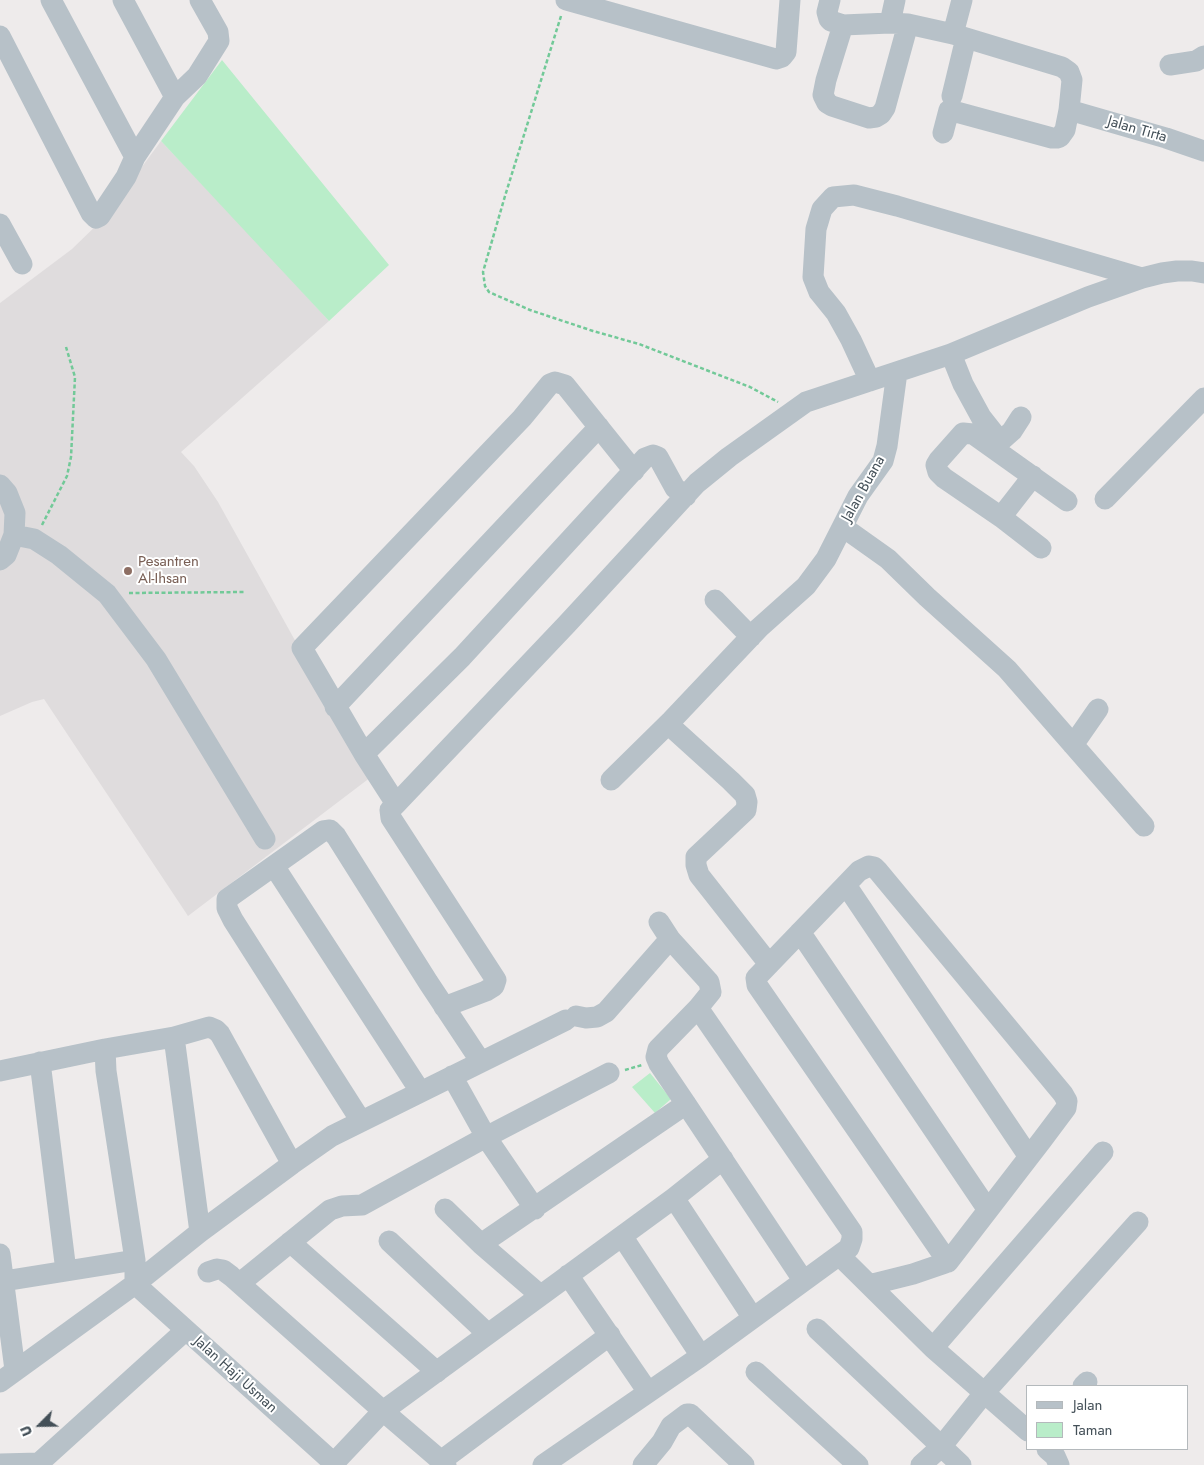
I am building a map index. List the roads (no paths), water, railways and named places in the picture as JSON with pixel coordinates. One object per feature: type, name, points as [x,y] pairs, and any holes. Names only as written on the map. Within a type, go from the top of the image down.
[{"type":"street","points":[[50,0],[136,157]]},
{"type":"street","points":[[123,0],[175,97]]},
{"type":"street","points":[[0,36],[93,216],[96,218],[100,216],[126,177],[136,157],[175,97],[197,76],[219,40],[218,32],[200,0]]},
{"type":"street","points":[[566,0],[776,59],[782,57],[786,52],[790,0]]},
{"type":"street","points":[[830,0],[827,12],[831,22],[843,25],[899,24],[959,36],[1067,69],[1069,72],[1072,80],[1069,110],[1065,130],[1057,138],[949,110],[943,133]]},
{"type":"street","points":[[843,25],[823,95],[827,103],[832,106],[869,118],[876,117],[885,108],[899,24],[895,0]]},
{"type":"street","points":[[952,96],[962,0]]},
{"type":"street","points":[[1170,65],[1196,61],[1204,56]]},
{"type":"street","name":"Jalan Tirta","points":[[1069,110],[1204,151]]},
{"type":"street","points":[[870,381],[852,340],[836,313],[819,292],[813,278],[816,229],[822,209],[834,197],[854,194],[1142,278]]},
{"type":"street","points":[[0,224],[22,264]]},
{"type":"street","points":[[444,1008],[486,991],[494,986],[496,980],[391,818],[390,810],[567,624],[697,483],[729,457],[806,402],[951,354],[1088,297],[1142,278],[1162,272],[1192,271],[1204,273]]},
{"type":"street","points":[[951,354],[964,384],[997,445]]},
{"type":"street","name":"Jalan Buana","points":[[611,780],[668,724],[751,637],[806,586],[826,559],[858,496],[883,461],[887,446],[897,372]]},
{"type":"street","points":[[396,803],[335,707],[302,648],[508,432],[550,384],[555,382],[564,385],[634,471]]},
{"type":"street","points":[[1105,499],[1204,398]]},
{"type":"street","points":[[997,445],[1012,431],[1021,417]]},
{"type":"street","points":[[335,707],[598,427]]},
{"type":"street","points":[[1041,548],[1001,517],[944,478],[938,472],[936,465],[960,435],[966,432],[997,445],[1033,476],[1067,501]]},
{"type":"street","points":[[364,754],[462,657],[645,458],[653,455],[658,457],[675,488],[686,496]]},
{"type":"street","points":[[1001,517],[1033,476]]},
{"type":"street","points":[[0,485],[7,492],[24,537],[59,555],[106,594],[156,659],[265,839]]},
{"type":"street","points":[[843,527],[888,559],[1006,668],[1144,826]]},
{"type":"street","points":[[0,560],[24,537]]},
{"type":"street","points":[[715,600],[751,637]]},
{"type":"street","points":[[1073,745],[1098,709]]},
{"type":"street","points":[[668,724],[745,795],[747,802],[746,810],[696,858],[696,865],[699,875],[769,964]]},
{"type":"street","points":[[361,1121],[227,908],[227,899],[323,831],[330,830],[336,836],[444,1008],[481,1062]]},
{"type":"street","points":[[274,866],[420,1091]]},
{"type":"street","points":[[869,1285],[913,1274],[948,1262],[1066,1108],[1067,1101],[1064,1094],[874,867],[869,866],[859,871],[769,964],[756,978],[756,985],[948,1262]]},
{"type":"street","points":[[846,885],[1029,1157]]},
{"type":"street","points":[[8,1376],[136,1284],[200,1232],[332,1136],[571,1018],[597,1017],[606,1012],[664,930],[709,982],[711,992],[658,1049],[656,1057],[803,1280]]},
{"type":"street","points":[[800,932],[988,1210]]},
{"type":"street","points":[[543,1465],[701,1356],[849,1248],[852,1232],[698,1008]]},
{"type":"street","points":[[0,1071],[174,1037],[209,1027],[220,1034],[292,1164]]},
{"type":"street","points":[[174,1037],[200,1232]]},
{"type":"street","points":[[105,1049],[106,1072],[135,1260],[136,1284]]},
{"type":"street","points":[[40,1062],[66,1271]]},
{"type":"street","points":[[240,1284],[330,1210],[342,1206],[362,1205],[486,1137],[609,1073]]},
{"type":"street","points":[[452,1076],[486,1137],[535,1209]]},
{"type":"street","points":[[481,1244],[535,1209],[686,1104]]},
{"type":"street","points":[[933,1348],[1104,1152]]},
{"type":"street","points":[[335,1464],[383,1411],[674,1198],[723,1159]]},
{"type":"street","points":[[674,1198],[753,1318]]},
{"type":"street","points":[[445,1209],[481,1244],[540,1295]]},
{"type":"street","points":[[921,1465],[941,1447],[985,1392],[1138,1222]]},
{"type":"street","points":[[622,1236],[701,1356]]},
{"type":"street","points":[[389,1241],[488,1334]]},
{"type":"street","points":[[290,1242],[437,1372]]},
{"type":"street","points":[[0,1254],[4,1281],[8,1376]]},
{"type":"street","points":[[840,1256],[933,1348],[1026,1429]]},
{"type":"street","points":[[4,1281],[135,1260]]},
{"type":"street","points":[[208,1272],[217,1269],[222,1270],[240,1284],[443,1463],[610,1335]]},
{"type":"street","points":[[568,1275],[648,1392]]},
{"type":"street","name":"Jalan Haji Usman","points":[[136,1284],[335,1464]]},
{"type":"street","points":[[816,1329],[961,1465]]},
{"type":"street","points":[[0,1464],[39,1462],[186,1330]]},
{"type":"street","points":[[756,1372],[858,1465]]},
{"type":"street","points":[[643,1465],[662,1442],[671,1426],[687,1414],[690,1414],[733,1462]]},
{"type":"street","points":[[1048,1450],[1055,1456],[1059,1465]]},
{"type":"place","name":"Pesantren Al-Ihsan","points":[[128,571]]}]
